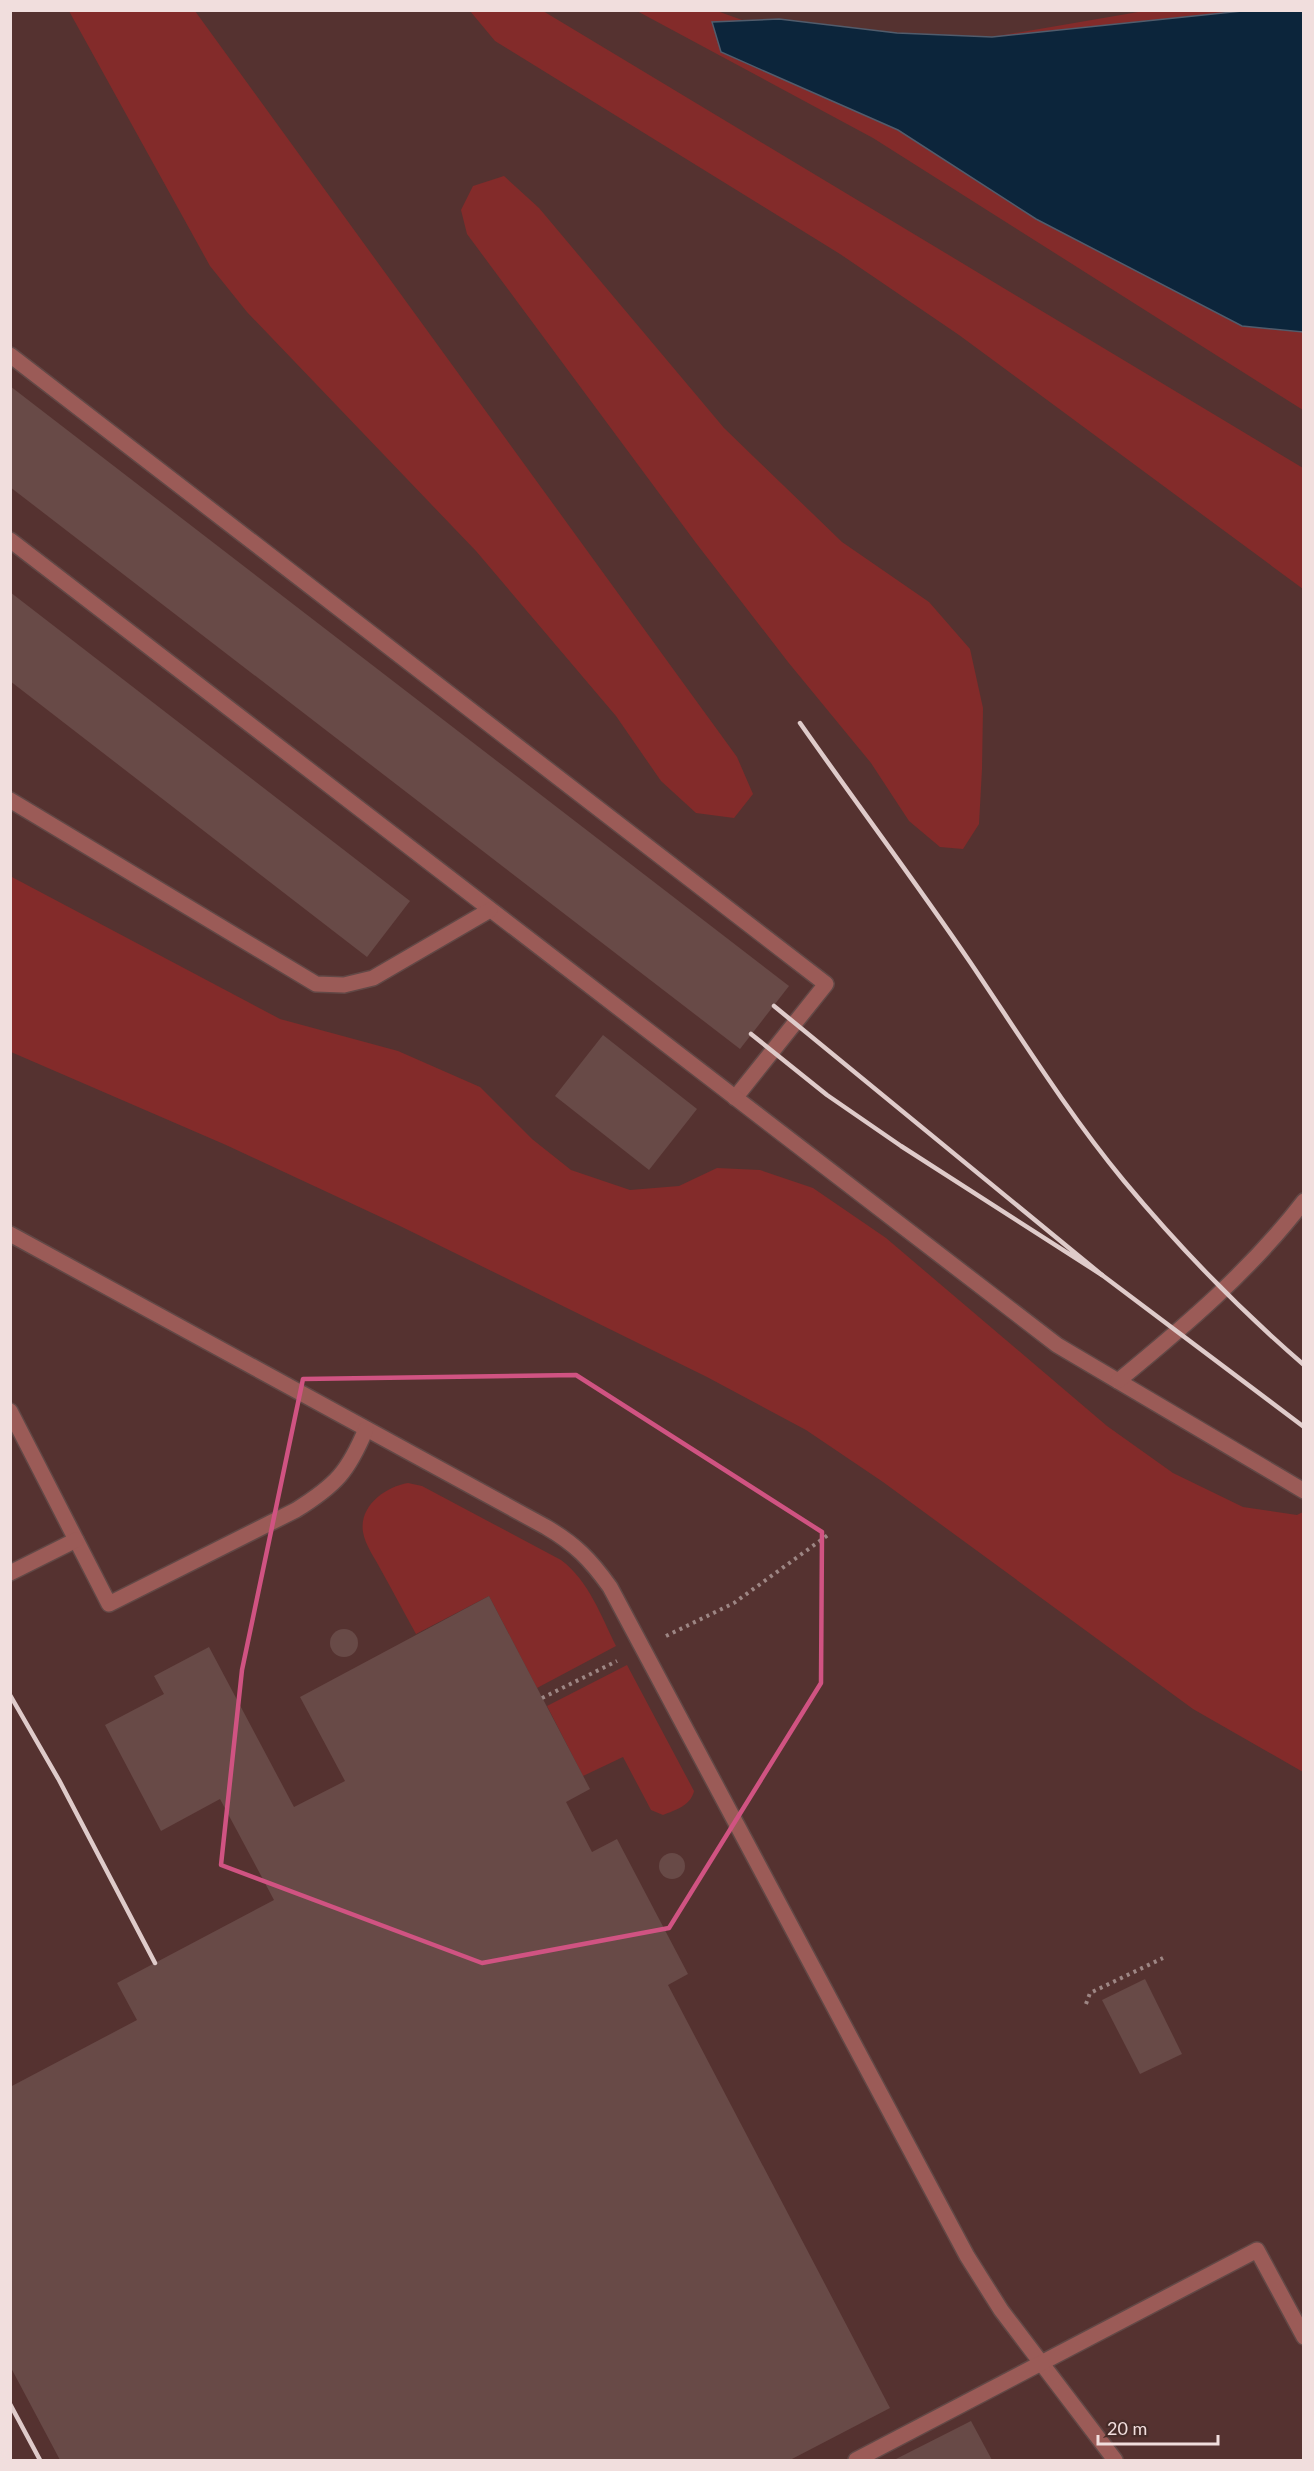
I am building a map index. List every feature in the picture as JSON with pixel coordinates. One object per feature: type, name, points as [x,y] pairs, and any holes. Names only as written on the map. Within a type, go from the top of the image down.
[{"type":"lane","points":[[10,355],[826,984],[735,1098]]},
{"type":"lane","points":[[10,540],[1057,1345],[1304,1491]]},
{"type":"lane","points":[[10,800],[316,984],[344,985],[373,978],[490,910]]},
{"type":"lane","points":[[1118,1381],[1178,1332],[1223,1290],[1304,1202]]},
{"type":"lane","points":[[10,1234],[571,1542],[592,1562],[610,1587],[643,1648],[967,2256],[1001,2310],[1114,2460]]},
{"type":"lane","points":[[10,1411],[109,1604],[286,1515],[323,1492],[341,1477],[354,1458],[366,1429]]},
{"type":"lane","points":[[10,1573],[76,1540]]},
{"type":"lane","points":[[856,2460],[1257,2250],[1304,2337]]},
{"type":"path","points":[[542,1698],[734,1602],[828,1536]]},
{"type":"path","points":[[1086,2004],[1089,1993],[1163,1958]]},
{"type":"highlighted area","points":[[576,1375],[822,1532],[821,1683],[669,1928],[482,1963],[221,1865],[242,1670],[303,1379]]},
{"type":"shaded area","points":[[11,11],[1303,11],[1303,2460],[11,2460]]},
{"type":"shaded area","points":[[69,11],[195,11],[737,757],[753,794],[734,818],[696,813],[661,781],[616,716],[476,551],[247,312],[210,266]]},
{"type":"shaded area","points":[[470,11],[543,11],[1303,468],[1303,589],[959,335],[840,254],[495,41]]},
{"type":"shaded area","points":[[637,11],[717,11],[745,21],[779,19],[897,33],[992,37],[1144,11],[1303,11],[1303,410],[873,138]]},
{"type":"shaded area","points":[[504,176],[539,208],[724,428],[842,542],[929,602],[970,649],[983,708],[982,769],[979,824],[963,849],[940,847],[909,821],[871,763],[788,662],[696,543],[467,234],[461,210],[473,186]]},
{"type":"shaded area","points":[[10,876],[280,1019],[398,1051],[480,1087],[532,1139],[571,1170],[630,1190],[679,1186],[717,1168],[760,1170],[813,1188],[886,1238],[1107,1426],[1173,1473],[1243,1507],[1297,1515],[1303,1512],[1303,1772],[1193,1709],[883,1482],[806,1430],[707,1377],[400,1226],[226,1145],[11,1052]]},
{"type":"shaded area","points":[[408,1483],[422,1486],[561,1560],[571,1568],[587,1589],[616,1646],[537,1688],[489,1596],[416,1634],[368,1547],[363,1532],[365,1514],[375,1499],[399,1485]]},
{"type":"shaded area","points":[[627,1665],[694,1791],[690,1800],[678,1809],[663,1815],[651,1810],[623,1757],[583,1776],[547,1706]]},
{"type":"water","points":[[1242,11],[1303,11],[1303,332],[1242,326],[1036,219],[898,130],[721,52],[712,22],[779,19],[897,33],[992,37]]},
{"type":"building","points":[[10,386],[789,986],[740,1049],[10,487]]},
{"type":"building","points":[[10,592],[410,901],[367,957],[10,681]]},
{"type":"building","points":[[603,1035],[697,1109],[649,1170],[555,1096]]},
{"type":"building","points":[[489,1596],[590,1789],[566,1802],[592,1852],[617,1839],[688,1974],[668,1985],[890,2408],[790,2460],[60,2460],[10,2366],[10,2087],[137,2020],[117,1983],[274,1900],[220,1799],[161,1831],[105,1725],[164,1694],[154,1676],[209,1647],[294,1807],[345,1781],[300,1697]]},
{"type":"building","points":[[344,1629],[354,1633],[358,1643],[354,1653],[344,1657],[334,1653],[330,1643],[334,1633]]},
{"type":"building","points":[[672,1853],[681,1857],[685,1866],[681,1875],[672,1879],[663,1875],[659,1866],[663,1857]]},
{"type":"building","points":[[1145,1979],[1182,2054],[1140,2074],[1102,2000]]},
{"type":"building","points":[[971,2421],[992,2460],[894,2460]]},
{"type":"railway","points":[[800,723],[949,932],[1044,1073],[1103,1155],[1145,1206],[1210,1277],[1304,1365]]},
{"type":"railway","points":[[751,1034],[827,1095],[901,1146],[1102,1275],[774,1006]]},
{"type":"railway","points":[[1102,1275],[1304,1427]]},
{"type":"railway","points":[[10,1695],[59,1780],[155,1963]]},
{"type":"railway","points":[[10,2404],[40,2460]]}]
